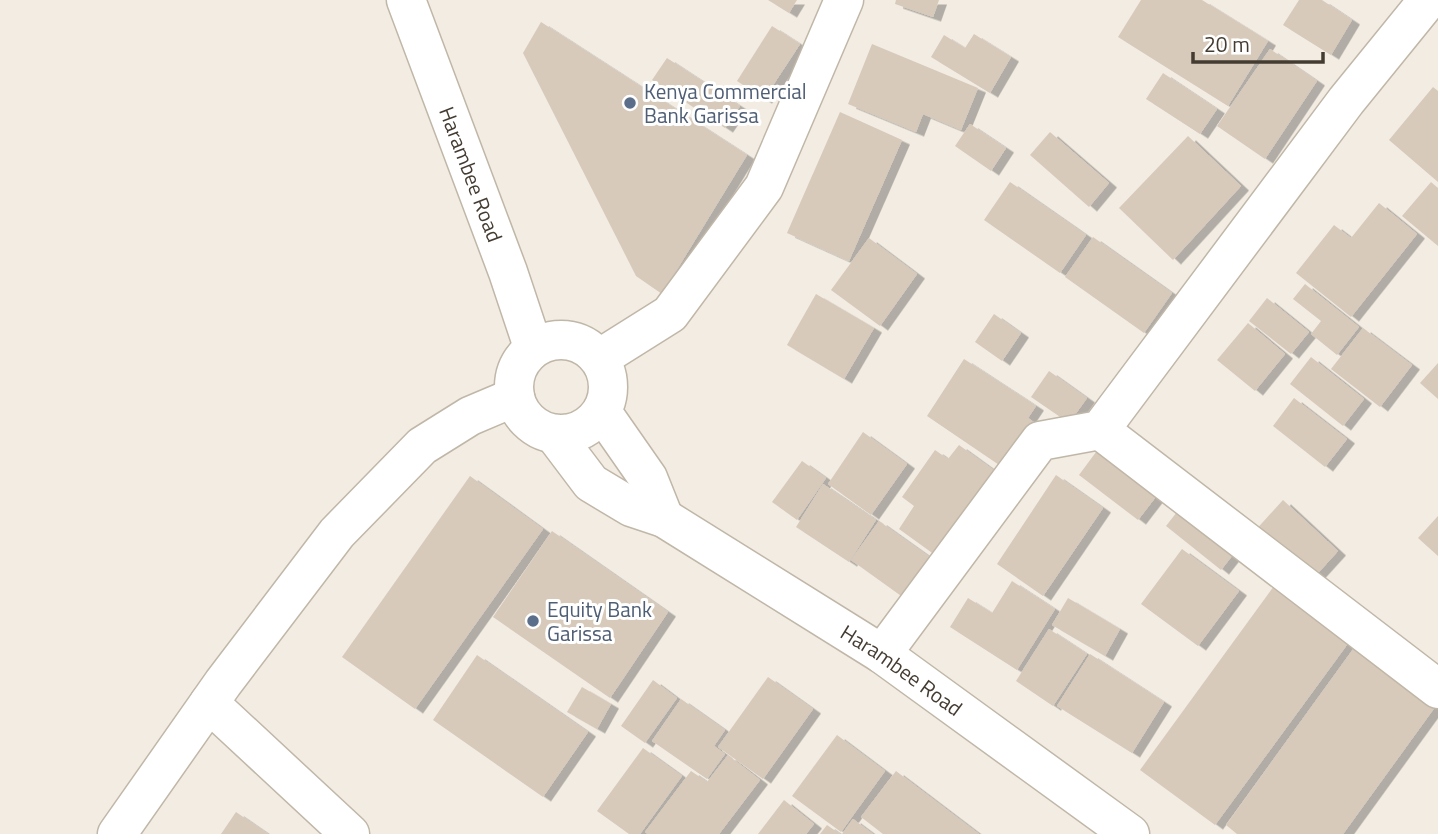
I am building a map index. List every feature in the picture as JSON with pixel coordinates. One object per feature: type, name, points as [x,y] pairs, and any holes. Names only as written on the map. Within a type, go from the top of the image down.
[{"type":"street","name":"Harambee Road","points":[[406,0],[508,272],[533,348]]},
{"type":"street","points":[[600,358],[670,314],[764,187],[844,0]]},
{"type":"street","points":[[882,654],[1040,441],[1100,430],[1346,101],[1429,0]]},
{"type":"street","points":[[550,340],[568,340],[586,346],[600,358],[608,376],[609,394],[602,412],[590,426],[573,433],[554,434],[536,428],[523,415],[515,397],[514,379],[520,361],[533,348],[550,340]]},
{"type":"street","points":[[117,834],[209,703],[337,533],[422,446],[470,416],[515,397]]},
{"type":"street","points":[[602,412],[648,478],[664,518]]},
{"type":"street","points":[[1100,430],[1438,690]]},
{"type":"street","name":"Harambee Road","points":[[554,434],[591,483],[631,507],[664,518],[882,654],[1130,834]]},
{"type":"street","points":[[209,703],[350,834]]},
{"type":"building","points":[[768,0],[797,0],[789,13]]},
{"type":"building","points":[[896,0],[939,0],[933,17],[895,4]]},
{"type":"building","points":[[1141,0],[1202,0],[1268,41],[1228,106],[1118,37]]},
{"type":"building","points":[[1299,0],[1322,0],[1352,20],[1331,55],[1283,25]]},
{"type":"building","points":[[541,22],[747,155],[662,294],[636,276],[523,53]]},
{"type":"building","points":[[772,26],[800,44],[764,99],[737,81]]},
{"type":"building","points":[[974,34],[1011,57],[990,93],[931,57],[944,35],[965,48]]},
{"type":"building","points":[[872,44],[978,88],[961,130],[923,114],[916,132],[848,104]]},
{"type":"building","points":[[1270,49],[1317,81],[1265,159],[1217,126]]},
{"type":"building","points":[[667,58],[740,106],[725,128],[652,80]]},
{"type":"building","points":[[1163,73],[1217,109],[1200,134],[1146,99]]},
{"type":"building","points":[[1433,87],[1438,91],[1438,182],[1389,140]]},
{"type":"building","points":[[840,112],[902,140],[849,261],[787,233]]},
{"type":"building","points":[[970,124],[1006,148],[991,171],[955,146]]},
{"type":"building","points":[[1050,132],[1109,183],[1089,207],[1030,155]]},
{"type":"building","points":[[1188,136],[1241,186],[1173,260],[1119,208]]},
{"type":"building","points":[[1010,182],[1086,235],[1060,273],[984,220]]},
{"type":"building","points":[[1431,182],[1438,188],[1438,246],[1402,216]]},
{"type":"building","points":[[1379,203],[1417,234],[1351,317],[1296,273],[1334,225],[1351,238]]},
{"type":"building","points":[[1093,237],[1172,293],[1144,333],[1065,277]]},
{"type":"building","points":[[869,238],[917,274],[880,326],[831,290]]},
{"type":"building","points":[[1305,284],[1359,327],[1337,355],[1311,334],[1321,321],[1293,299]]},
{"type":"building","points":[[816,294],[874,328],[844,379],[787,345]]},
{"type":"building","points":[[1267,298],[1309,332],[1291,354],[1249,321]]},
{"type":"building","points":[[994,314],[1021,333],[1002,361],[975,342]]},
{"type":"building","points":[[1248,323],[1285,354],[1255,391],[1217,360]]},
{"type":"building","points":[[1363,328],[1412,365],[1380,407],[1331,369]]},
{"type":"building","points":[[1311,357],[1364,399],[1343,426],[1290,384]]},
{"type":"building","points":[[964,359],[1036,406],[1028,418],[1039,426],[1008,471],[927,416]]},
{"type":"building","points":[[1438,363],[1438,399],[1420,383]]},
{"type":"building","points":[[1049,371],[1087,398],[1069,423],[1031,397]]},
{"type":"building","points":[[1294,398],[1347,439],[1325,467],[1273,426]]},
{"type":"building","points":[[863,432],[907,464],[871,515],[828,484]]},
{"type":"building","points":[[959,445],[995,471],[935,555],[899,529],[914,506],[902,497],[935,450],[948,459]]},
{"type":"building","points":[[1099,448],[1158,494],[1138,520],[1079,475]]},
{"type":"building","points":[[802,461],[826,478],[797,520],[772,502]]},
{"type":"building","points":[[1056,475],[1103,508],[1043,596],[997,564]]},
{"type":"building","points":[[470,476],[543,529],[415,709],[342,657]]},
{"type":"building","points":[[823,484],[876,520],[849,562],[796,527]]},
{"type":"building","points":[[1283,500],[1338,551],[1308,584],[1253,533]]},
{"type":"building","points":[[1184,503],[1239,547],[1221,570],[1166,526]]},
{"type":"building","points":[[1438,516],[1438,556],[1418,538]]},
{"type":"building","points":[[879,521],[931,558],[904,598],[851,560]]},
{"type":"building","points":[[552,531],[668,612],[610,698],[493,617]]},
{"type":"building","points":[[1182,549],[1239,591],[1198,646],[1141,604]]},
{"type":"building","points":[[1012,581],[1055,609],[1017,670],[950,627],[968,598],[992,613]]},
{"type":"building","points":[[1274,586],[1349,642],[1215,825],[1140,770]]},
{"type":"building","points":[[1068,598],[1120,629],[1105,656],[1052,625]]},
{"type":"building","points":[[1049,629],[1087,654],[1053,706],[1016,681]]},
{"type":"building","points":[[1354,648],[1435,707],[1343,834],[1237,834],[1226,825]]},
{"type":"building","points":[[1090,654],[1164,702],[1132,753],[1057,706]]},
{"type":"building","points":[[477,655],[588,732],[543,797],[433,720]]},
{"type":"building","points":[[768,677],[813,709],[763,779],[718,747]]},
{"type":"building","points":[[653,680],[677,698],[645,743],[621,726]]},
{"type":"building","points":[[582,687],[611,704],[597,729],[567,712]]},
{"type":"building","points":[[681,699],[725,730],[714,746],[725,754],[707,779],[652,741]]},
{"type":"building","points":[[837,735],[885,771],[841,832],[792,796]]},
{"type":"building","points":[[643,748],[682,776],[640,834],[629,834],[597,811]]},
{"type":"building","points":[[728,755],[760,780],[719,834],[645,832],[691,771],[707,782]]},
{"type":"building","points":[[896,771],[979,834],[883,834],[861,817]]},
{"type":"building","points":[[784,800],[814,824],[806,834],[758,834]]},
{"type":"building","points":[[236,812],[268,834],[221,834]]},
{"type":"building","points":[[853,819],[873,834],[842,834]]},
{"type":"building","points":[[827,825],[840,834],[820,834]]},
{"type":"place","name":"Kenya Commercial Bank Garissa","points":[[630,103]]},
{"type":"place","name":"Equity Bank Garissa","points":[[533,621]]}]
